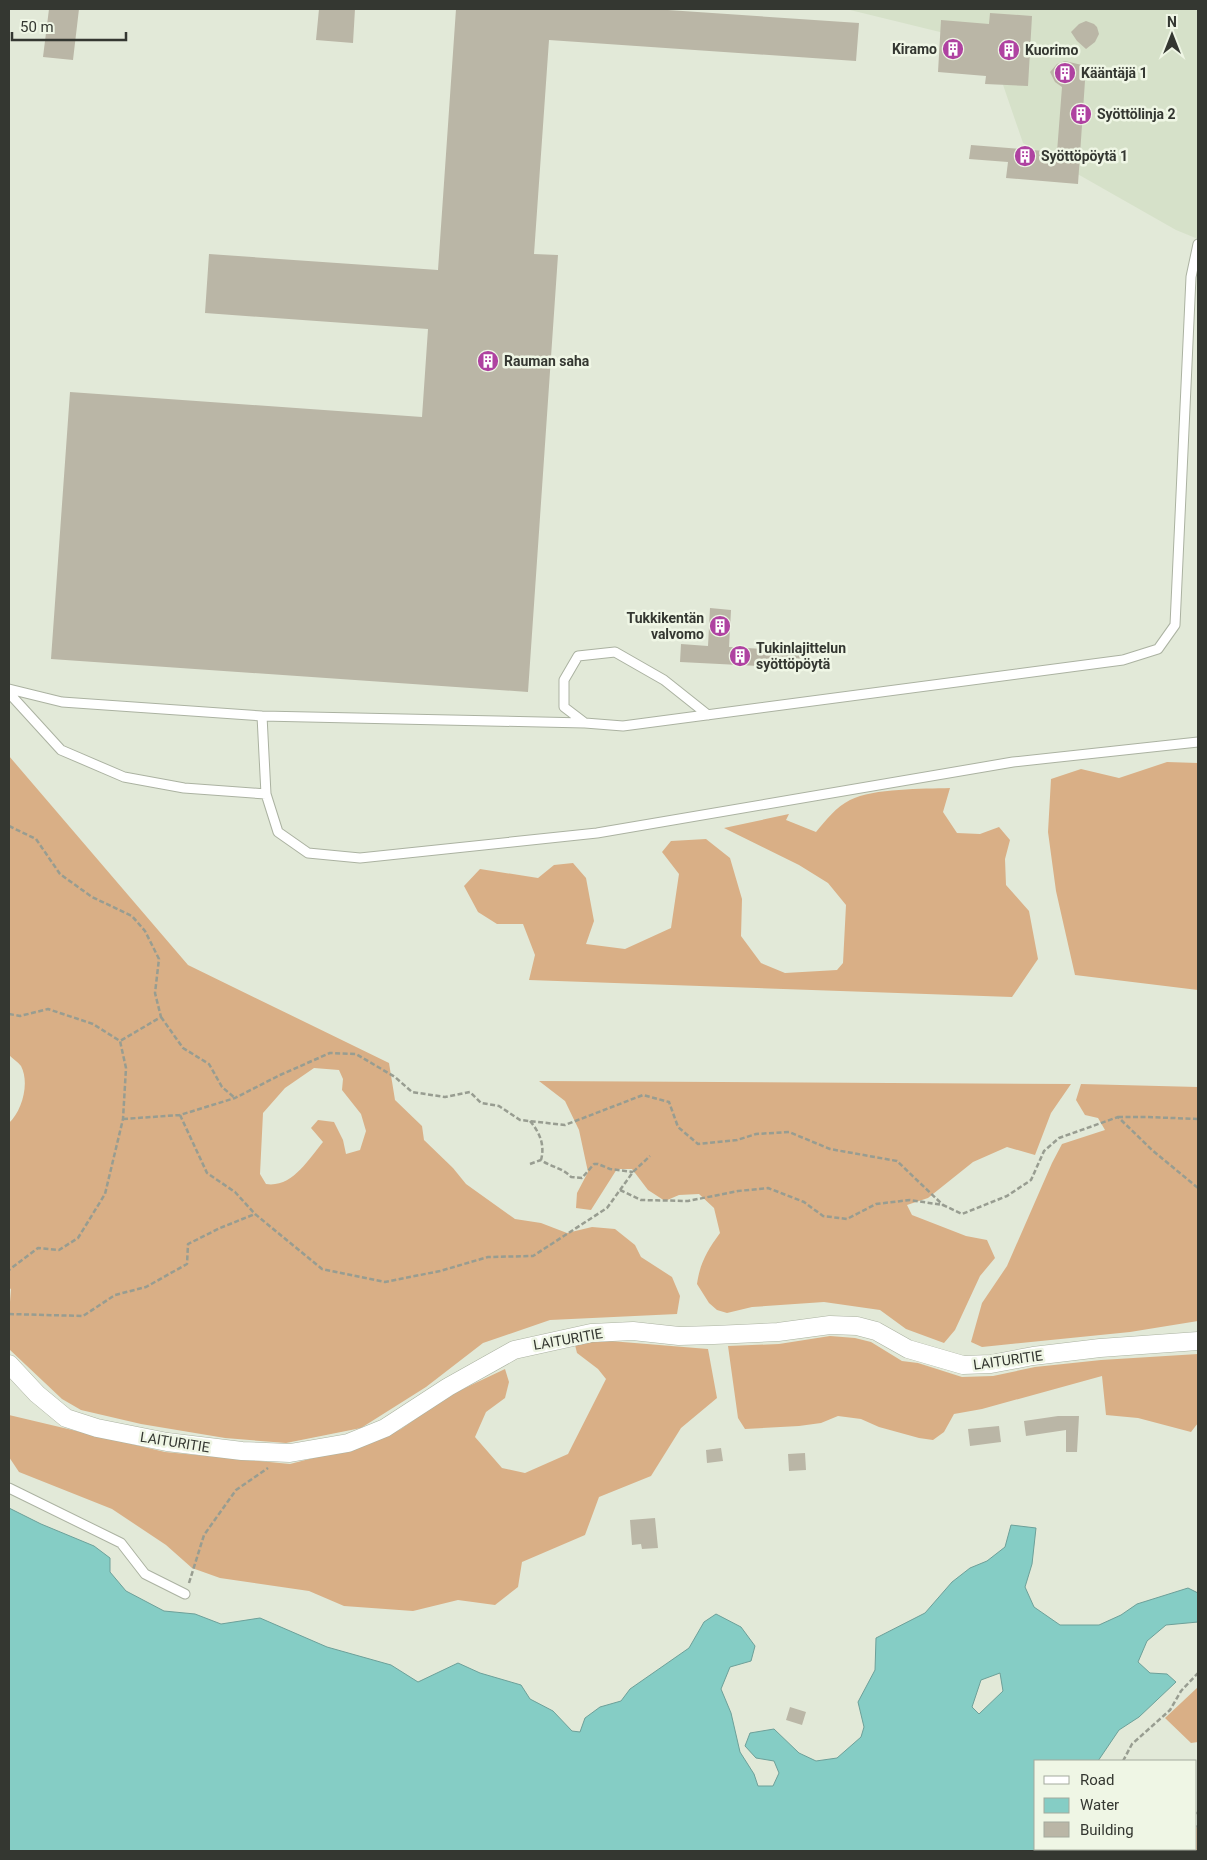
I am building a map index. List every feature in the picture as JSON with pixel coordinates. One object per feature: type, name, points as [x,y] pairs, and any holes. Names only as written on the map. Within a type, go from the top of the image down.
[{"type":"street","name":"LAITURITIE","points":[[9,1364],[37,1394],[66,1418],[97,1428],[167,1442],[242,1451],[290,1453],[348,1443],[385,1428],[448,1387],[514,1350],[591,1333],[633,1331],[679,1336],[778,1332],[830,1325],[857,1326],[876,1331],[908,1349],[963,1365],[991,1364],[1033,1356],[1100,1348],[1198,1342]]},
{"type":"lane","points":[[9,688],[62,702],[262,716],[585,723],[623,726],[1123,660],[1158,649],[1175,625],[1191,277],[1198,244]]},
{"type":"lane","points":[[585,723],[564,707],[564,680],[578,656],[616,652],[664,680],[708,715]]},
{"type":"lane","points":[[9,693],[60,750],[124,777],[184,788],[266,794]]},
{"type":"lane","points":[[262,716],[266,794],[278,832],[308,853],[360,858],[597,833],[1013,762],[1198,742]]},
{"type":"lane","points":[[9,1488],[121,1543],[145,1574],[186,1594]]},
{"type":"path","points":[[9,826],[36,839],[60,874],[92,897],[132,916],[145,931],[159,959],[155,993],[161,1017],[182,1048],[209,1064],[222,1087],[235,1098]]},
{"type":"path","points":[[9,1014],[20,1016],[48,1009],[94,1024],[120,1041],[126,1068],[123,1119],[105,1194],[78,1238],[59,1250],[38,1248],[9,1270]]},
{"type":"path","points":[[120,1041],[161,1017]]},
{"type":"path","points":[[123,1119],[180,1115],[235,1098],[280,1075],[330,1053],[356,1054],[394,1077],[412,1092],[446,1097],[470,1092],[481,1103],[499,1106],[520,1120],[565,1125],[643,1095],[669,1102],[678,1127],[698,1144],[737,1140],[756,1134],[789,1132],[830,1148],[897,1161],[943,1205]]},
{"type":"path","points":[[180,1115],[207,1173],[235,1192],[255,1214],[322,1269],[385,1282],[440,1271],[488,1257],[533,1256],[607,1208],[633,1172],[650,1156]]},
{"type":"path","points":[[620,1190],[641,1200],[688,1201],[738,1191],[768,1188],[804,1202],[823,1216],[847,1219],[876,1204],[910,1200],[943,1205],[962,1214],[1007,1196],[1031,1180],[1044,1151],[1059,1138],[1118,1117],[1198,1119]]},
{"type":"path","points":[[1118,1117],[1152,1150],[1198,1188]]},
{"type":"path","points":[[530,1121],[536,1128],[544,1148],[541,1160]]},
{"type":"path","points":[[530,1164],[541,1160]]},
{"type":"path","points":[[541,1160],[549,1166],[566,1171],[571,1177],[582,1178],[594,1164],[610,1169],[633,1172]]},
{"type":"path","points":[[9,1314],[83,1316],[115,1295],[146,1287],[187,1264],[188,1244],[220,1228],[255,1214]]},
{"type":"path","points":[[186,1594],[204,1535],[236,1490],[290,1453]]},
{"type":"path","points":[[1124,1760],[1132,1744],[1170,1710],[1181,1691],[1198,1673]]},
{"type":"shaded area","points":[[846,9],[1198,9],[1198,239],[1176,230],[1023,143],[989,44]]},
{"type":"shaded area","points":[[9,756],[188,965],[389,1063],[395,1100],[422,1126],[424,1140],[453,1168],[466,1184],[515,1219],[541,1223],[567,1233],[592,1227],[615,1229],[635,1245],[641,1257],[672,1277],[680,1296],[677,1314],[550,1320],[483,1343],[426,1387],[361,1428],[286,1443],[225,1438],[141,1424],[81,1410],[62,1399],[9,1349],[11,1289],[9,1288],[9,1123],[14,1118],[21,1104],[25,1080],[21,1066],[9,1055]],"holes":[[[314,1068],[339,1070],[343,1079],[342,1090],[361,1114],[366,1131],[360,1150],[346,1154],[343,1140],[334,1122],[318,1120],[311,1128],[323,1142],[311,1157],[299,1171],[284,1182],[266,1184],[260,1174],[263,1113],[285,1088]]]},
{"type":"shaded area","points":[[1167,762],[1198,763],[1198,990],[1075,975],[1056,891],[1048,832],[1051,779],[1081,769],[1119,778]]},
{"type":"shaded area","points":[[950,788],[943,812],[957,833],[980,834],[999,827],[1010,840],[1005,859],[1006,885],[1029,911],[1038,959],[1012,997],[529,980],[535,955],[523,924],[497,924],[478,912],[464,886],[480,869],[538,878],[554,865],[573,863],[586,878],[594,921],[586,944],[625,949],[671,928],[679,874],[662,852],[671,841],[706,839],[730,858],[742,899],[741,936],[761,963],[785,973],[837,970],[843,963],[846,905],[828,883],[799,865],[724,828],[789,814],[786,820],[816,832],[840,806],[860,796],[885,791]]},
{"type":"shaded area","points":[[539,1081],[1071,1084],[1051,1113],[1035,1155],[1007,1147],[973,1162],[928,1198],[907,1205],[912,1215],[966,1236],[987,1240],[995,1258],[980,1276],[955,1330],[944,1343],[906,1329],[880,1310],[824,1302],[752,1307],[727,1313],[717,1310],[709,1303],[697,1284],[705,1257],[720,1233],[714,1208],[699,1194],[679,1195],[665,1201],[648,1190],[632,1169],[617,1169],[591,1210],[576,1208],[577,1193],[588,1172],[579,1130],[565,1101]]},
{"type":"shaded area","points":[[1081,1084],[1198,1087],[1198,1321],[1130,1332],[982,1347],[971,1342],[982,1303],[1007,1266],[1062,1144],[1105,1130],[1098,1118],[1085,1115],[1076,1100]]},
{"type":"shaded area","points":[[830,1336],[855,1338],[871,1342],[902,1361],[918,1363],[962,1377],[993,1376],[1035,1367],[1101,1360],[1198,1354],[1198,1423],[1191,1432],[1138,1418],[1106,1415],[1102,1376],[982,1409],[954,1414],[944,1432],[933,1440],[879,1427],[861,1419],[838,1416],[821,1423],[745,1429],[738,1418],[728,1346],[779,1344]]},
{"type":"shaded area","points":[[598,1340],[708,1349],[717,1398],[681,1428],[651,1476],[599,1497],[585,1535],[522,1562],[518,1587],[495,1605],[458,1600],[413,1611],[344,1606],[309,1591],[220,1578],[192,1568],[166,1545],[112,1509],[19,1472],[9,1457],[9,1415],[165,1452],[290,1464],[371,1443],[401,1429],[448,1396],[505,1369],[509,1382],[505,1398],[486,1412],[475,1437],[502,1468],[525,1473],[568,1454],[606,1379],[598,1369],[577,1353],[575,1345]]},
{"type":"shaded area","points":[[1198,1687],[1198,1742],[1191,1743],[1165,1718]]},
{"type":"shaded area","points":[[1197,1827],[1198,1851],[1072,1851],[1197,1850]]},
{"type":"water","points":[[9,1508],[41,1524],[94,1546],[110,1558],[110,1572],[126,1591],[164,1611],[195,1614],[221,1624],[260,1618],[327,1647],[391,1665],[418,1682],[458,1663],[480,1673],[521,1685],[530,1699],[553,1711],[572,1731],[580,1732],[585,1718],[600,1707],[621,1701],[630,1689],[689,1648],[704,1622],[716,1614],[741,1627],[755,1646],[751,1661],[730,1667],[721,1689],[731,1713],[740,1752],[754,1774],[758,1786],[773,1786],[779,1773],[774,1761],[756,1758],[745,1746],[750,1733],[774,1729],[799,1753],[816,1761],[837,1758],[861,1737],[864,1727],[858,1702],[875,1670],[876,1638],[925,1613],[952,1582],[970,1568],[987,1561],[1005,1547],[1011,1525],[1036,1528],[1032,1564],[1025,1587],[1034,1607],[1060,1625],[1099,1625],[1121,1615],[1137,1604],[1188,1588],[1198,1593],[1198,1622],[1166,1625],[1147,1641],[1138,1662],[1150,1673],[1167,1674],[1176,1682],[1139,1717],[1119,1730],[1099,1760],[1034,1760],[1034,1850],[1044,1850],[9,1851]],"holes":[[[1000,1673],[1003,1691],[979,1714],[972,1707],[981,1680]]]},
{"type":"building","points":[[49,9],[79,9],[73,60],[43,57]]},
{"type":"building","points":[[319,9],[355,9],[353,43],[316,40]]},
{"type":"building","name":"Rauman saha","points":[[456,9],[653,9],[859,23],[856,61],[549,40],[534,254],[558,255],[528,692],[51,659],[70,392],[422,417],[428,329],[205,313],[209,254],[438,270]]},
{"type":"building","points":[[990,13],[1032,16],[1028,86],[985,84],[986,76],[938,72],[941,20],[989,24]]},
{"type":"building","points":[[1086,21],[1097,27],[1099,34],[1095,42],[1086,49],[1071,32],[1079,24]]},
{"type":"building","points":[[1065,61],[1086,66],[1078,184],[1006,178],[1008,162],[969,159],[971,145],[1057,152],[1062,87],[1055,82],[1050,72],[1057,64]]},
{"type":"building","name":"Tukinlajittelun syöttöpöytä","points":[[710,608],[731,610],[729,647],[801,651],[800,668],[680,662],[681,644],[708,646]]},
{"type":"building","points":[[1058,1416],[1079,1416],[1077,1452],[1066,1452],[1066,1430],[1026,1436],[1024,1421]]},
{"type":"building","points":[[999,1426],[1001,1442],[970,1446],[968,1429]]},
{"type":"building","points":[[721,1448],[723,1461],[707,1463],[706,1450]]},
{"type":"building","points":[[805,1453],[806,1470],[789,1471],[788,1454]]},
{"type":"building","points":[[655,1518],[658,1548],[642,1549],[641,1544],[632,1545],[630,1520]]},
{"type":"building","points":[[790,1707],[806,1712],[802,1725],[786,1720]]},
{"type":"place","name":"Kiramo","points":[[953,49]]},
{"type":"place","name":"Kuorimo","points":[[1009,50]]},
{"type":"place","name":"Kääntäjä 1","points":[[1065,73]]},
{"type":"place","name":"Syöttölinja 2","points":[[1081,114]]},
{"type":"place","name":"Syöttöpöytä 1","points":[[1025,156]]},
{"type":"place","name":"Rauman saha","points":[[488,361]]},
{"type":"place","name":"Tukkikentän valvomo","points":[[720,626]]},
{"type":"place","name":"Tukinlajittelun syöttöpöytä","points":[[740,656]]}]
